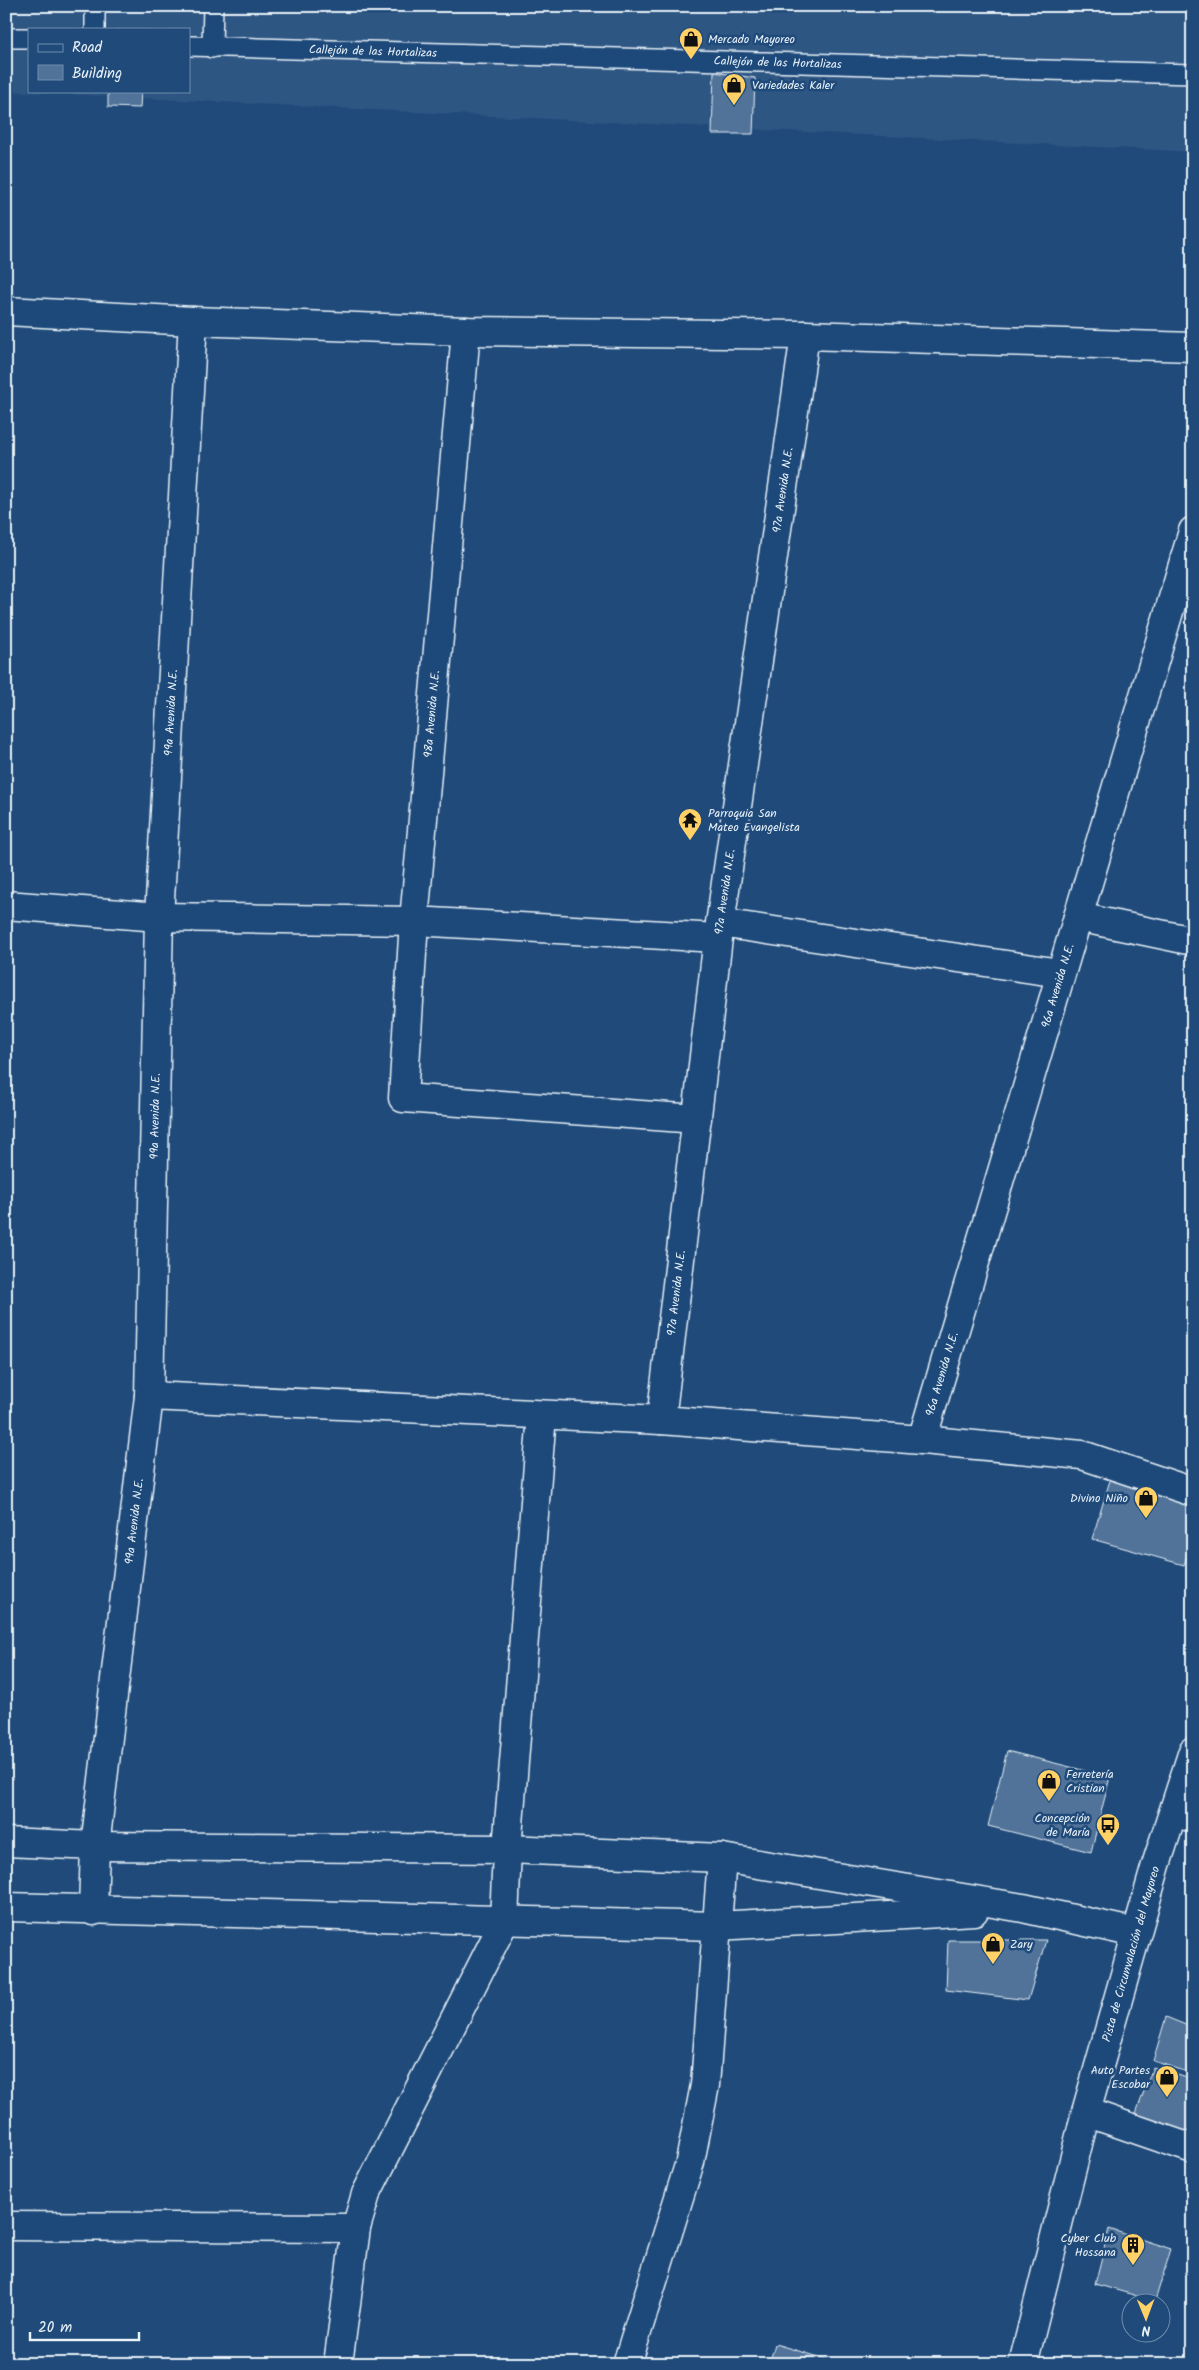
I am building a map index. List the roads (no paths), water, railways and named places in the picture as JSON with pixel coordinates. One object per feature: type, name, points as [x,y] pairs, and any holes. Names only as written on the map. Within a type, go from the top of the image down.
[{"type":"street","points":[[6,311],[193,322],[466,331],[805,335],[1193,348]]},
{"type":"street","name":"99a Avenida N.E.","points":[[93,1911],[95,1846],[149,1396],[159,917],[193,322]]},
{"type":"street","name":"98a Avenida N.E.","points":[[466,331],[414,921],[402,1098],[697,1119]]},
{"type":"street","name":"97a Avenida N.E.","points":[[661,1420],[719,931],[805,335]]},
{"type":"street","name":"96a Avenida N.E.","points":[[922,1440],[1193,531]]},
{"type":"street","points":[[6,905],[159,917],[414,921],[719,931],[1060,973]]},
{"type":"street","points":[[1078,916],[1193,941]]},
{"type":"street","points":[[149,1396],[661,1420],[922,1440],[1082,1455],[1193,1492]]},
{"type":"street","points":[[338,2364],[356,2228],[366,2194],[504,1922],[507,1850],[542,1415]]},
{"type":"street","name":"Pista de Circunvalación del Mayoreo","points":[[1023,2364],[1086,2112],[1136,1933],[1183,1816],[1193,1751]]},
{"type":"street","points":[[6,1842],[95,1846],[507,1850],[722,1858],[1023,1908],[1136,1933]]},
{"type":"street","points":[[627,2364],[690,2162],[705,2085],[722,1858]]},
{"type":"street","points":[[6,1907],[504,1922],[717,1926],[1023,1908]]},
{"type":"street","points":[[1086,2112],[1193,2149]]},
{"type":"street","points":[[6,2226],[356,2228]]},
{"type":"lane","points":[[94,28],[95,6]]},
{"type":"lane","points":[[212,48],[213,6]]},
{"type":"lane","points":[[6,38],[28,38]]},
{"type":"lane","name":"Callejón de las Hortalizas","points":[[190,46],[1193,74]]},
{"type":"place","name":"Mercado Mayoreo","points":[[691,60]]},
{"type":"place","name":"Variedades Kaler","points":[[734,106]]},
{"type":"place","name":"Parroquia San Mateo Evangelista","points":[[690,841]]},
{"type":"place","name":"Divino Niño","points":[[1146,1519]]},
{"type":"place","name":"Ferretería Cristian","points":[[1049,1802]]},
{"type":"place","name":"Concepción de María","points":[[1108,1846]]},
{"type":"place","name":"Zary","points":[[993,1965]]},
{"type":"place","name":"Auto Partes Escobar","points":[[1167,2098]]},
{"type":"place","name":"Cyber Club Hossana","points":[[1133,2266]]}]
